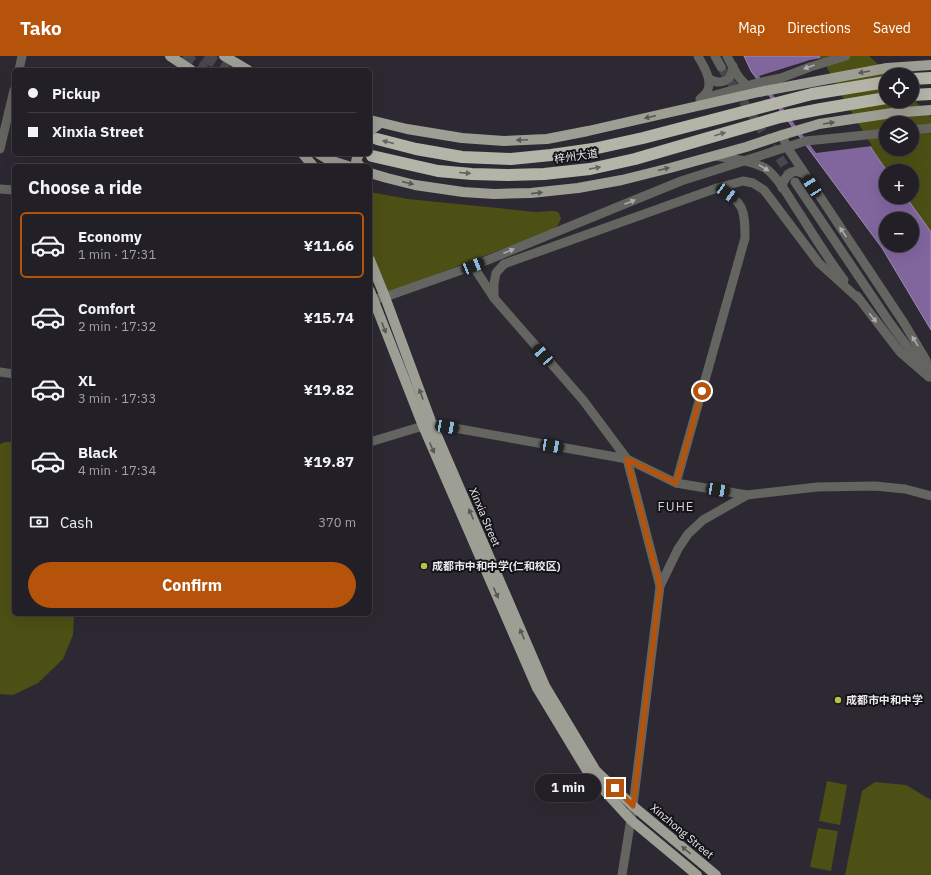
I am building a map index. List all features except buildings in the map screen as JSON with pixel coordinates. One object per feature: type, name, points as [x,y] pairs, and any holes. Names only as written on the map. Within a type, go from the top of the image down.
[{"type":"highway","points":[[919,79],[931,78]]},
{"type":"highway","name":"梓州大道","points":[[373,135],[416,149],[462,157],[511,159],[545,156],[601,148],[812,94],[879,83]]},
{"type":"highway","points":[[919,95],[931,94]]},
{"type":"highway","name":"梓州大道","points":[[372,156],[438,171],[472,174],[544,174],[590,169],[635,159],[780,117],[821,108],[879,99]]},
{"type":"main road","points":[[170,56],[188,68]]},
{"type":"main road","points":[[224,56],[245,68]]},
{"type":"main road","points":[[373,135],[375,122],[462,138],[504,141],[547,139],[688,108],[760,88],[887,68],[931,65]]},
{"type":"main road","points":[[372,174],[415,185],[463,192],[494,194],[531,193],[578,188],[622,180],[670,168],[746,147],[819,124],[892,113],[931,110]]},
{"type":"main road","points":[[305,156],[311,164]]},
{"type":"main road","points":[[329,160],[342,164]]},
{"type":"main road","name":"Xinxia Street","points":[[372,265],[385,297],[428,425],[537,688],[589,774],[631,820]]},
{"type":"main road","name":"Xinxia Street","points":[[372,299],[545,686],[596,771],[633,806]]},
{"type":"main road","name":"Xinzhong Street","points":[[633,806],[716,875]]},
{"type":"main road","points":[[631,820],[697,875]]},
{"type":"street","points":[[19,68],[22,56]]},
{"type":"street","points":[[688,108],[707,92],[709,85],[709,79],[698,56]]},
{"type":"street","points":[[715,56],[721,66]]},
{"type":"street","points":[[727,56],[747,86]]},
{"type":"street","points":[[700,99],[747,86],[760,88],[810,67],[846,56]]},
{"type":"street","points":[[709,79],[715,82],[726,80],[733,71],[733,66]]},
{"type":"street","points":[[0,149],[12,98]]},
{"type":"street","points":[[919,129],[931,128]]},
{"type":"street","points":[[787,133],[788,147],[904,323],[926,360],[930,378]]},
{"type":"street","points":[[372,297],[385,297],[473,266],[682,181],[745,160],[806,141],[879,133]]},
{"type":"street","points":[[713,156],[745,160],[756,164],[773,174],[830,261],[900,352],[930,378]]},
{"type":"street","points":[[782,188],[783,182],[788,174],[796,171],[805,174]]},
{"type":"street","points":[[494,298],[496,273],[504,264],[717,188],[743,181],[753,183],[764,190],[820,263],[860,300]]},
{"type":"street","points":[[795,182],[890,323],[930,378]]},
{"type":"street","points":[[676,483],[745,238],[745,220],[742,208],[736,199],[717,188]]},
{"type":"street","points":[[0,189],[12,190]]},
{"type":"street","points":[[473,266],[494,298],[583,400],[627,459],[660,586]]},
{"type":"street","points":[[0,372],[12,374]]},
{"type":"street","points":[[372,441],[428,425],[627,459],[676,483],[747,495],[817,487],[875,486],[905,489],[931,496]]},
{"type":"street","points":[[622,875],[633,806],[660,586],[678,549],[688,534],[704,520],[747,495]]},
{"type":"shaded area","points":[[744,56],[819,56],[834,86],[882,164],[879,164],[879,204],[911,204],[917,212],[879,212],[879,244],[751,71]]},
{"type":"shaded area","points":[[819,56],[871,56],[885,68],[879,68],[879,108],[919,108],[919,102],[931,115],[931,232],[919,215],[919,212],[917,212],[911,204],[919,204],[919,164],[882,164],[842,100]]},
{"type":"shaded area","points":[[372,192],[408,199],[536,212],[555,211],[559,213],[561,219],[554,229],[388,293],[372,255]]},
{"type":"shaded area","points":[[919,215],[931,232],[931,330],[884,252],[919,252]]},
{"type":"shaded area","points":[[12,442],[12,616],[74,616],[73,635],[63,659],[38,683],[13,695],[0,694],[0,444]]},
{"type":"shaded area","points":[[827,781],[847,785],[840,825],[819,821]]},
{"type":"shaded area","points":[[875,782],[906,785],[931,800],[931,875],[845,875],[862,791]]},
{"type":"shaded area","points":[[818,828],[838,831],[831,871],[810,867]]},
{"type":"pier","points":[[869,56],[931,56],[931,117],[919,105],[919,68],[882,68]]},
{"type":"pier","points":[[822,58],[843,98],[872,146],[816,153],[759,76],[810,60]]},
{"type":"tunnel","points":[[183,56],[202,68]]},
{"type":"tunnel","points":[[205,56],[224,68]]},
{"type":"tunnel","points":[[721,67],[795,182]]},
{"type":"place","name":"成都市中和中学(仁和校区)","points":[[424,566]]},
{"type":"place","name":"成都市中和中学","points":[[838,700]]},
{"type":"district","name":"FUHE","points":[[676,506]]},
{"type":"route","points":[[615,788],[633,806],[660,586],[627,459],[676,483],[702,391]]}]
